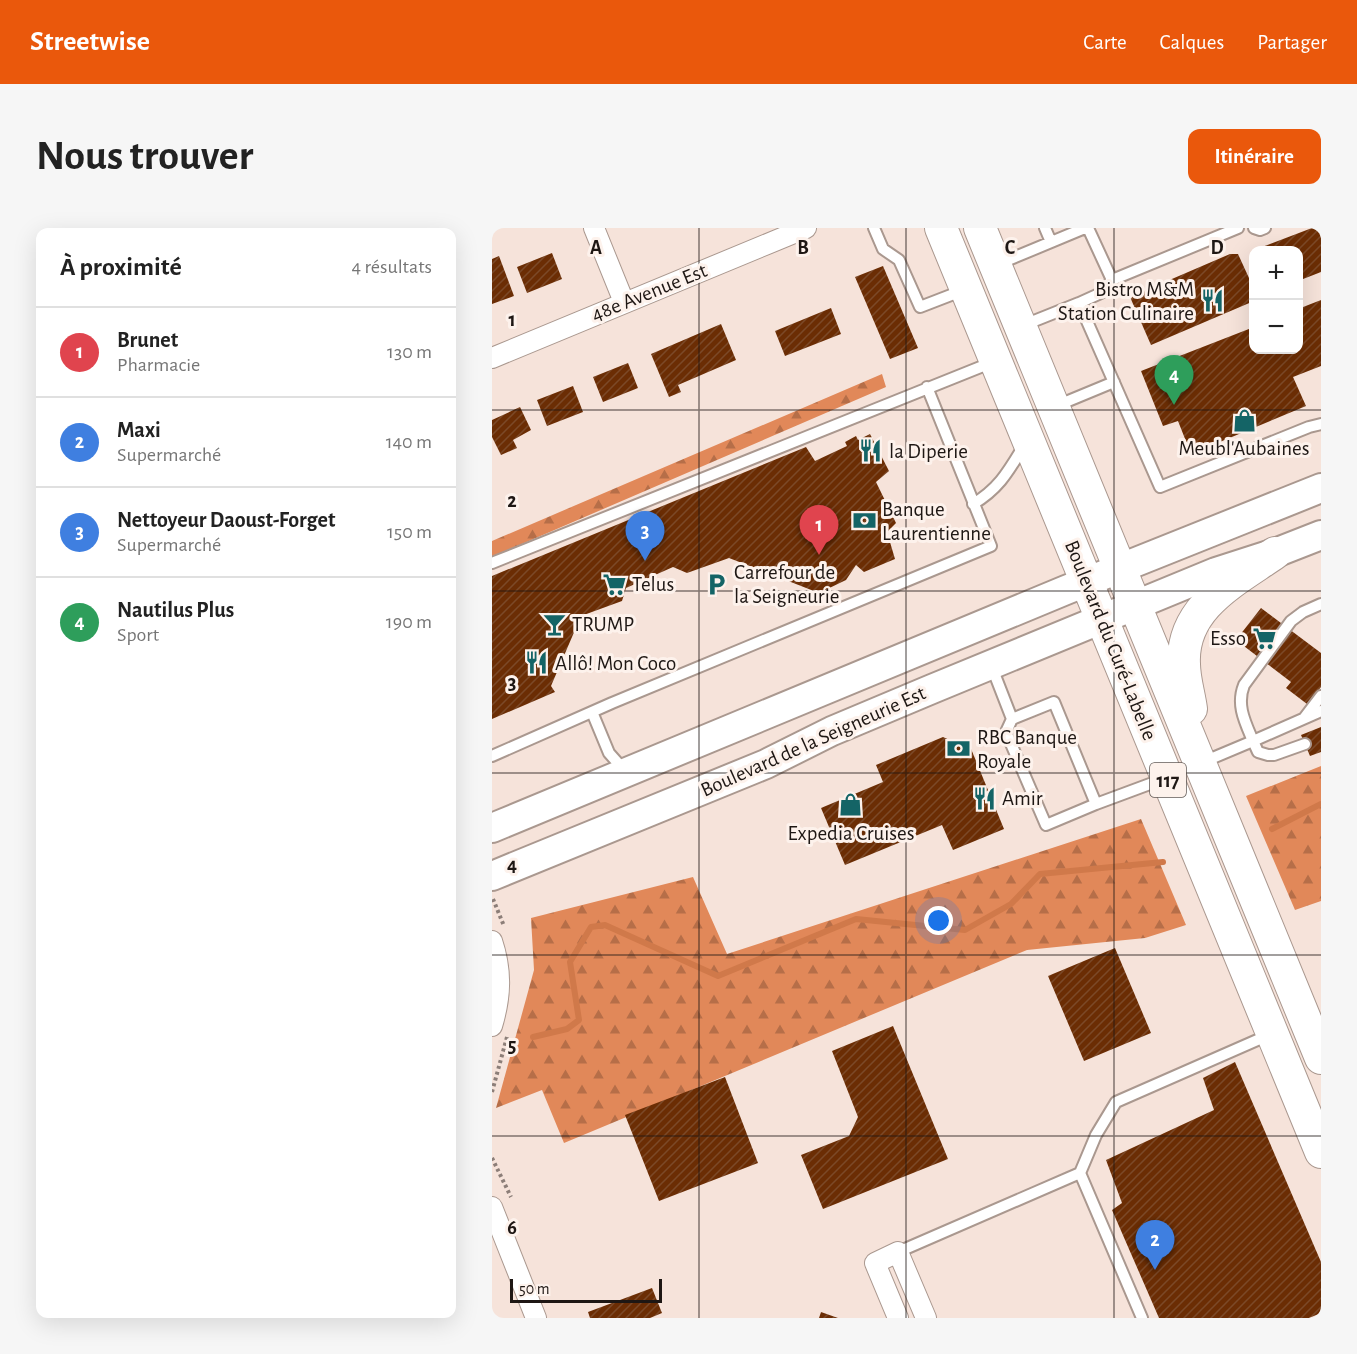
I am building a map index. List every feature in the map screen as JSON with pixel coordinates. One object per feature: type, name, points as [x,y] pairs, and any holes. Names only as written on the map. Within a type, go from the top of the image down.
[{"type":"main road","name":"Boulevard du Curé-Labelle","points":[[941,228],[1321,1152]]},
{"type":"main road","name":"Boulevard du Curé-Labelle","points":[[980,228],[1199,764],[1308,1015],[1321,1058]]},
{"type":"main road","name":"Boulevard de la Seigneurie Est","points":[[492,828],[1087,582],[1321,488]]},
{"type":"main road","name":"Boulevard de la Seigneurie Est","points":[[492,876],[766,764],[832,731],[1216,572],[1321,535]]},
{"type":"main road","points":[[1199,764],[1184,670],[1186,636],[1195,617],[1205,604],[1275,553]]},
{"type":"main road","points":[[627,772],[643,814]]},
{"type":"street","points":[[594,228],[624,302]]},
{"type":"street","name":"48e Avenue Est","points":[[492,358],[805,228]]},
{"type":"street","points":[[492,941],[500,968],[492,1026]]},
{"type":"street","points":[[492,1207],[536,1318]]},
{"type":"street","points":[[898,1318],[875,1263],[898,1252],[926,1318]]},
{"type":"street","points":[[890,1299],[914,1289]]},
{"type":"lane","points":[[874,228],[883,249],[899,260],[920,307],[966,289]]},
{"type":"lane","points":[[1045,228],[1051,242]]},
{"type":"lane","points":[[995,266],[1086,228],[1112,280]]},
{"type":"lane","points":[[1020,326],[1101,293],[1112,280],[1238,228]]},
{"type":"lane","points":[[1254,228],[1260,230],[1265,228]]},
{"type":"lane","points":[[1080,303],[1160,487],[1321,424]]},
{"type":"lane","points":[[492,563],[996,360]]},
{"type":"lane","points":[[1053,407],[1114,382]]},
{"type":"lane","points":[[492,756],[991,546],[927,387]]},
{"type":"lane","points":[[973,504],[1000,484],[1028,438]]},
{"type":"lane","points":[[1305,744],[1268,755],[1258,752],[1241,708],[1241,693],[1244,685],[1291,621],[1302,612],[1321,604]]},
{"type":"lane","points":[[991,665],[1012,719]]},
{"type":"lane","points":[[1303,719],[1321,696]]},
{"type":"lane","points":[[1096,804],[1054,702],[1012,719],[1006,732],[1046,825],[1167,778]]},
{"type":"lane","points":[[1199,764],[1321,711]]},
{"type":"lane","points":[[592,712],[609,753],[627,772]]},
{"type":"lane","points":[[898,1252],[1080,1173],[1096,1135],[1116,1102],[1272,1033]]},
{"type":"lane","points":[[1080,1173],[1142,1318]]},
{"type":"path","points":[[492,1158],[497,1169]]},
{"type":"green space","points":[[882,374],[886,387],[492,557],[492,541]]},
{"type":"green space","points":[[1321,766],[1321,901],[1295,910],[1246,796]]},
{"type":"green space","points":[[1141,819],[1186,925],[1145,938],[1027,950],[564,1143],[542,1090],[496,1108],[534,970],[531,918],[693,877],[727,954]]},
{"type":"building","points":[[1312,228],[1321,228],[1321,272],[1303,279],[1303,246],[1265,246]]},
{"type":"building","points":[[552,253],[562,279],[527,293],[517,267]]},
{"type":"building","points":[[1230,254],[1238,254],[1249,278],[1249,303],[1151,345],[1130,297]]},
{"type":"building","points":[[499,256],[514,296],[492,304],[492,259]]},
{"type":"building","points":[[883,266],[918,348],[890,359],[855,277]]},
{"type":"building","points":[[1321,300],[1321,366],[1293,377],[1306,406],[1191,454],[1178,421],[1163,426],[1141,371],[1249,329],[1249,354],[1303,354],[1303,307]]},
{"type":"building","points":[[831,308],[841,334],[785,356],[775,331]]},
{"type":"building","points":[[721,324],[736,360],[678,385],[681,392],[669,397],[651,354]]},
{"type":"building","points":[[628,363],[638,388],[603,402],[593,377]]},
{"type":"building","points":[[573,386],[583,412],[547,426],[537,400]]},
{"type":"building","points":[[520,407],[531,430],[513,440],[517,448],[501,455],[492,437],[492,420]]},
{"type":"building","points":[[870,434],[889,471],[876,482],[896,523],[887,532],[895,559],[864,572],[856,565],[846,580],[819,593],[729,558],[687,573],[673,567],[626,588],[622,601],[581,616],[551,686],[555,692],[492,719],[492,576],[806,447],[815,461],[847,446],[845,442],[856,436],[858,440]]},
{"type":"building","points":[[1261,608],[1321,653],[1321,687],[1307,704],[1286,688],[1291,682],[1236,640]]},
{"type":"building","points":[[1321,727],[1321,752],[1310,756],[1301,735]]},
{"type":"building","points":[[943,737],[956,743],[967,739],[1004,829],[953,850],[942,825],[845,865],[821,808],[883,782],[876,765]]},
{"type":"building","points":[[1115,948],[1151,1033],[1084,1061],[1048,976]]},
{"type":"building","points":[[893,1026],[948,1159],[823,1209],[801,1155],[849,1136],[858,1117],[832,1051]]},
{"type":"building","points":[[1235,1062],[1321,1262],[1321,1313],[1309,1318],[1159,1318],[1112,1210],[1122,1203],[1106,1160],[1214,1110],[1203,1078]]},
{"type":"building","points":[[725,1077],[758,1163],[659,1201],[625,1115]]},
{"type":"building","points":[[652,1288],[662,1313],[650,1318],[590,1318],[588,1312]]},
{"type":"building","points":[[821,1312],[838,1318],[819,1318]]},
{"type":"waterway","points":[[1272,829],[1321,804]]},
{"type":"waterway","points":[[533,1037],[567,1029],[579,1020],[570,962],[591,927],[605,925],[718,976],[856,919],[965,930],[1011,904],[1040,874],[1163,862]]},
{"type":"place","name":"Bistro M&M Station Culinaire","points":[[1212,301]]},
{"type":"place","name":"Nautilus Plus","points":[[1174,405]]},
{"type":"place","name":"Meubl'Aubaines","points":[[1244,420]]},
{"type":"place","name":"la Diperie","points":[[871,451]]},
{"type":"place","name":"Banque Laurentienne","points":[[864,521]]},
{"type":"place","name":"Brunet","points":[[819,555]]},
{"type":"place","name":"Nettoyeur Daoust-Forget","points":[[645,561]]},
{"type":"place","name":"Telus","points":[[614,584]]},
{"type":"place","name":"Carrefour de la Seigneurie","points":[[716,584]]},
{"type":"place","name":"TRUMP","points":[[554,624]]},
{"type":"place","name":"Esso","points":[[1264,638]]},
{"type":"place","name":"Allô! Mon Coco","points":[[537,663]]},
{"type":"place","name":"RBC Banque Royale","points":[[959,749]]},
{"type":"place","name":"Amir","points":[[984,798]]},
{"type":"place","name":"Expedia Cruises","points":[[851,805]]},
{"type":"place","name":"Maxi","points":[[1155,1270]]}]
